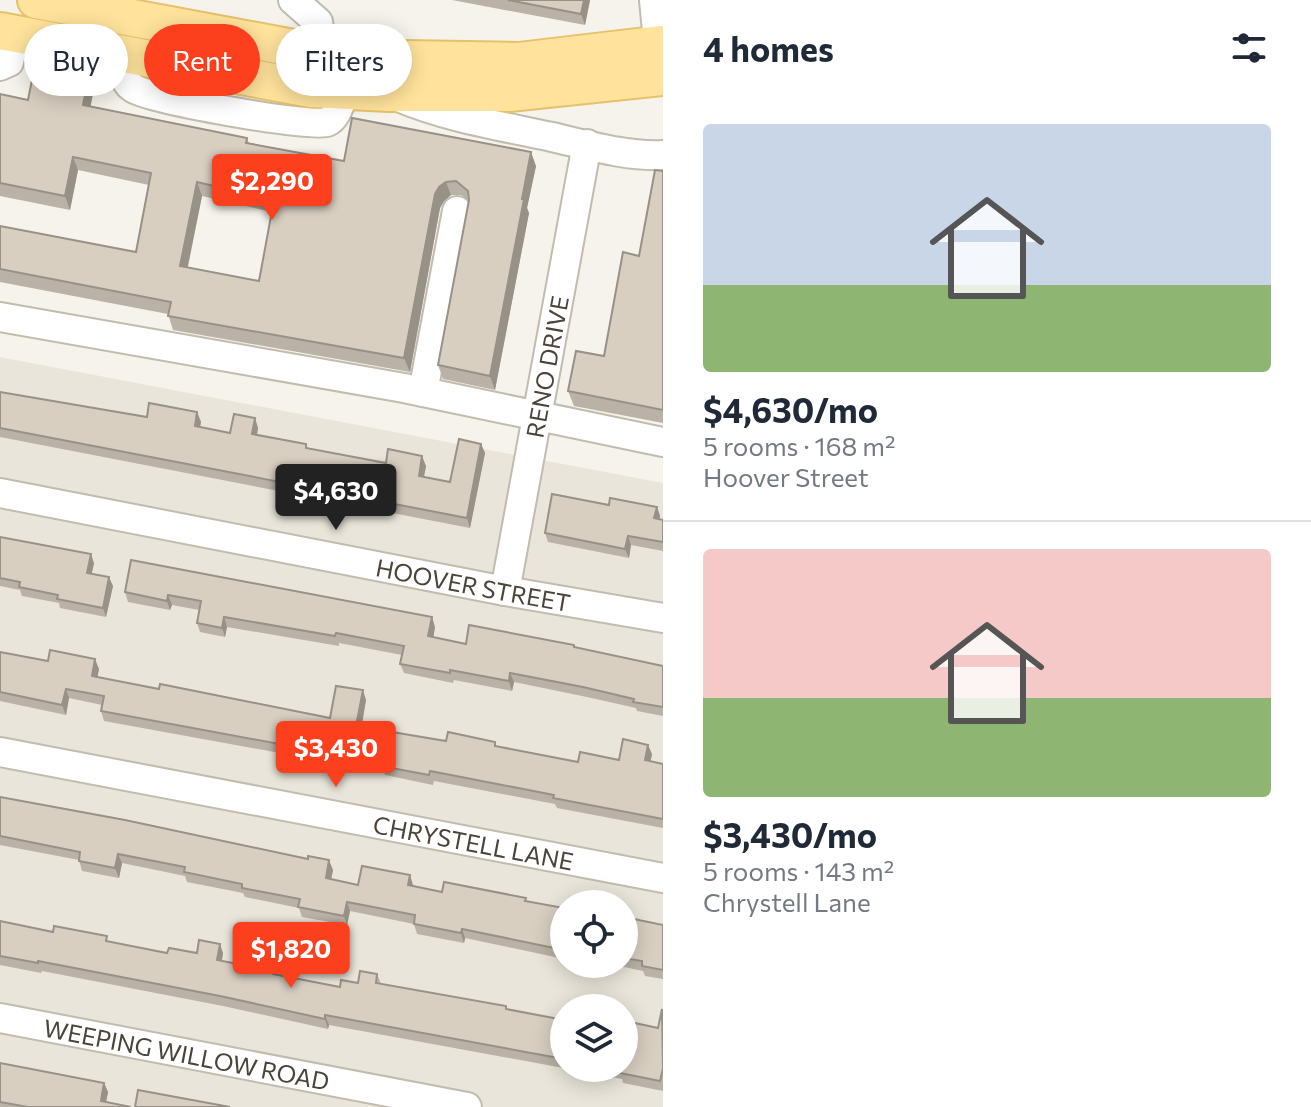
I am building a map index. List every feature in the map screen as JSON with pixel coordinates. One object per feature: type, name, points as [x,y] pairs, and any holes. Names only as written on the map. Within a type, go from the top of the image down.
[{"type":"main road","points":[[36,0],[276,53]]},
{"type":"main road","points":[[9,33],[276,83]]},
{"type":"main road","points":[[412,65],[519,61],[662,66]]},
{"type":"main road","points":[[412,93],[509,93],[662,66]]},
{"type":"street","points":[[293,0],[319,24]]},
{"type":"street","points":[[654,0],[662,66]]},
{"type":"street","points":[[396,96],[429,110],[649,156],[663,155]]},
{"type":"street","name":"RENO DRIVE","points":[[505,591],[587,144]]},
{"type":"street","points":[[423,392],[457,211]]},
{"type":"street","points":[[0,317],[423,392],[663,442]]},
{"type":"street","name":"HOOVER STREET","points":[[0,493],[505,591],[663,618]]},
{"type":"street","name":"CHRYSTELL LANE","points":[[0,752],[663,878]]},
{"type":"street","name":"WEEPING WILLOW ROAD","points":[[0,1018],[414,1102],[467,1107]]},
{"type":"shaded area","points":[[0,357],[663,483],[663,1107],[0,1107]]},
{"type":"building","points":[[508,0],[584,0],[581,14]]},
{"type":"building","points":[[0,94],[28,100],[29,96],[85,96],[83,105],[247,138],[246,143],[344,161],[352,118],[531,152],[490,376],[438,365],[469,200],[468,191],[456,181],[446,182],[435,194],[404,358],[168,316],[171,302],[0,269],[0,226],[136,252],[151,173],[73,157],[65,196],[0,183]],"holes":[[[197,182],[274,200],[259,281],[180,266]]]},
{"type":"building","points":[[655,170],[663,171],[663,410],[568,391],[576,351],[604,356],[623,252],[639,256]]},
{"type":"building","points":[[0,392],[147,417],[149,403],[197,412],[195,426],[230,433],[234,414],[255,418],[252,434],[386,463],[388,449],[422,456],[419,476],[450,482],[459,439],[481,444],[467,518],[0,428]]},
{"type":"building","points":[[552,494],[609,505],[610,498],[657,507],[654,518],[663,520],[663,542],[628,536],[625,549],[545,533]]},
{"type":"building","points":[[0,537],[91,554],[87,573],[109,577],[103,608],[57,599],[58,595],[19,587],[20,582],[0,578]]},
{"type":"building","points":[[131,560],[432,617],[428,636],[466,644],[469,625],[663,666],[663,707],[510,673],[509,681],[400,664],[404,646],[336,633],[335,636],[224,617],[222,628],[197,623],[201,601],[168,595],[167,601],[125,592]]},
{"type":"building","points":[[50,650],[95,659],[92,676],[159,689],[160,684],[330,718],[336,686],[363,690],[356,726],[446,741],[448,732],[495,742],[495,746],[578,762],[580,752],[619,760],[623,739],[648,745],[645,760],[663,764],[663,819],[430,771],[429,775],[381,766],[382,763],[101,711],[104,696],[66,689],[62,705],[0,692],[0,652],[48,661]]},
{"type":"building","points":[[0,797],[308,859],[308,856],[329,860],[326,878],[358,885],[362,866],[410,875],[408,885],[442,892],[444,882],[526,898],[525,901],[550,905],[550,947],[462,929],[461,933],[414,924],[415,915],[347,902],[344,916],[298,907],[300,899],[242,888],[242,884],[184,872],[185,867],[118,854],[115,868],[79,861],[80,852],[0,836]]},
{"type":"building","points":[[638,920],[663,925],[663,970],[642,966],[642,961],[638,960]]},
{"type":"building","points":[[0,921],[53,932],[54,926],[107,936],[106,941],[167,953],[169,948],[197,953],[199,940],[220,944],[217,960],[274,971],[273,974],[340,987],[341,980],[358,983],[360,971],[377,974],[376,983],[506,1006],[506,1009],[550,1017],[550,1056],[325,1015],[325,1019],[220,996],[0,956]]},
{"type":"building","points":[[662,1009],[663,1068],[660,1081],[638,1077],[638,1024],[658,1028]]},
{"type":"building","points":[[0,1063],[104,1083],[101,1101],[131,1107],[28,1107],[0,1102]]},
{"type":"building","points":[[138,1090],[230,1107],[135,1107]]}]
